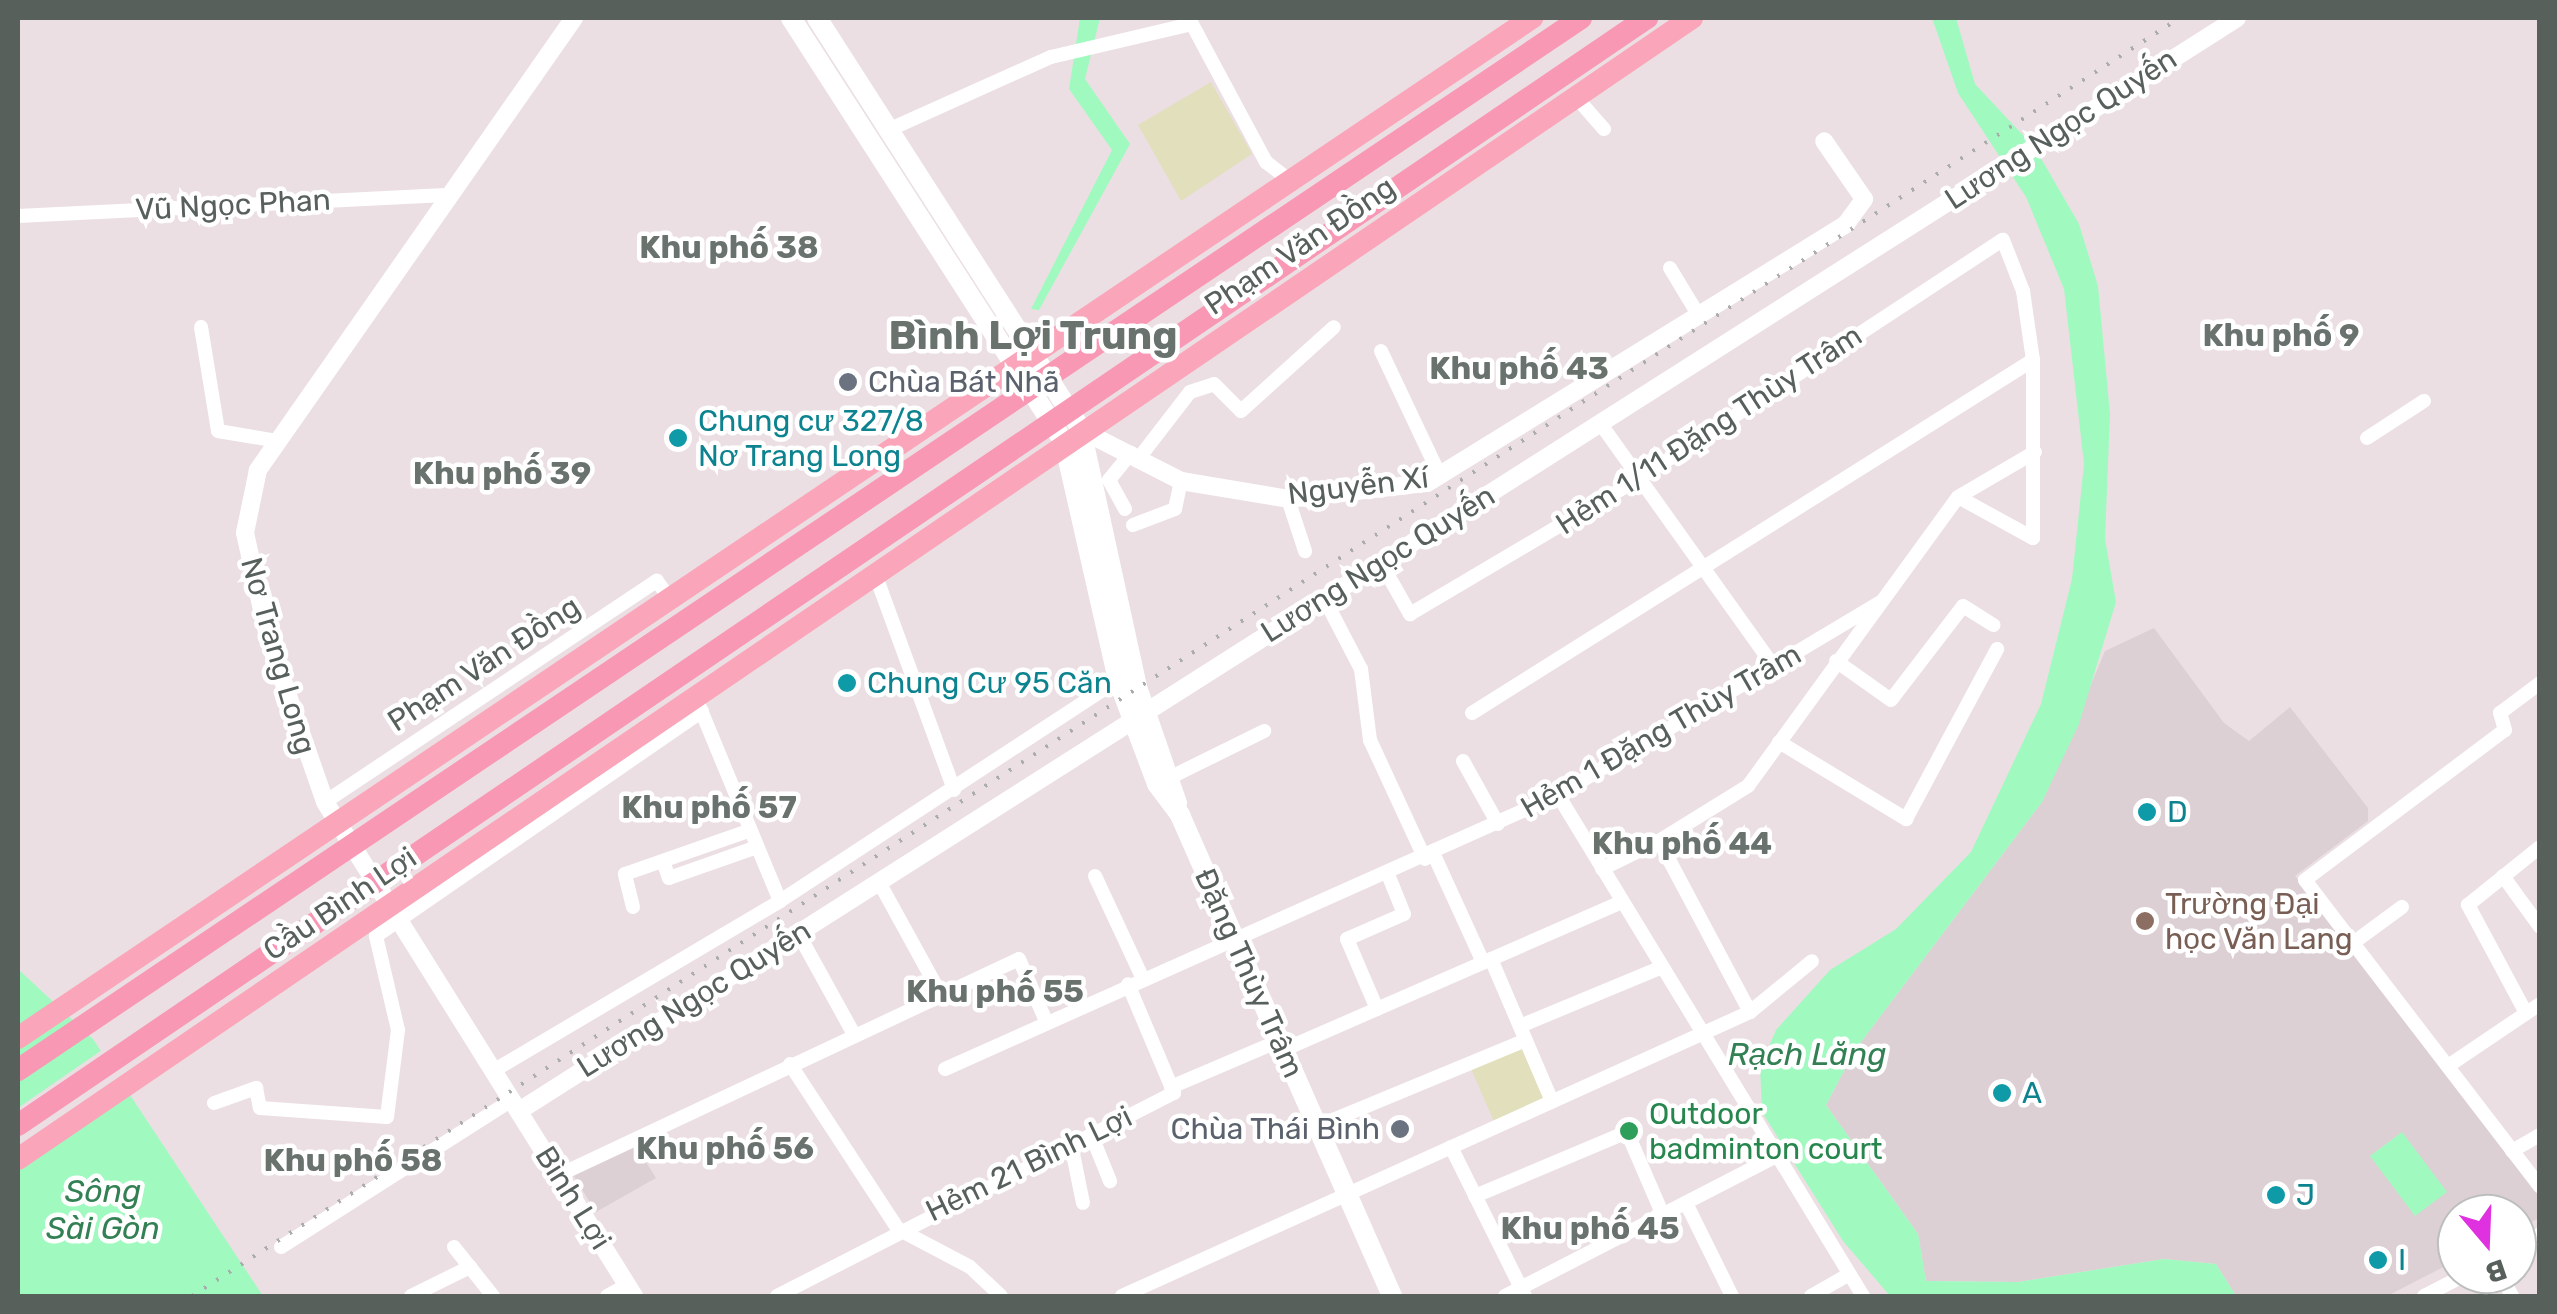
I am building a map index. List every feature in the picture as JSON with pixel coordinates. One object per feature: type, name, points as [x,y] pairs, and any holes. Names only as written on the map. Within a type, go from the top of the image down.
[{"type":"highway","name":"Phạm Văn Đồng","points":[[652,621],[879,489],[1581,18]]},
{"type":"highway","name":"Phạm Văn Đồng","points":[[691,692],[1058,416],[1646,18]]},
{"type":"highway","name":"Cầu Bình Lợi","points":[[18,1070],[652,621]]},
{"type":"highway","name":"Cầu Bình Lợi","points":[[18,1126],[691,692]]},
{"type":"main road","name":"Nguyễn Xí","points":[[791,18],[1072,436]]},
{"type":"main road","name":"Nguyễn Xí","points":[[817,18],[1020,363]]},
{"type":"main road","name":"Phạm Văn Đồng","points":[[652,621],[662,588],[1020,363],[1532,18]]},
{"type":"main road","name":"Phạm Văn Đồng","points":[[868,559],[1072,436],[1692,18]]},
{"type":"main road","points":[[1213,233],[1228,255]]},
{"type":"main road","name":"Đặng Thùy Trâm","points":[[1072,436],[1118,680],[1171,777],[1180,815]]},
{"type":"main road","name":"Đặng Thùy Trâm","points":[[1072,436],[1140,716],[1392,1296]]},
{"type":"main road","points":[[18,1038],[652,621]]},
{"type":"main road","name":"Cầu Bình Lợi","points":[[18,1050],[652,621]]},
{"type":"main road","name":"Cầu Bình Lợi","points":[[18,1142],[691,692]]},
{"type":"main road","name":"Cầu Bình Lợi","points":[[18,1158],[691,692]]},
{"type":"street","name":"Nơ Trang Long","points":[[515,1105],[394,922],[325,802],[269,641],[244,534],[251,484],[278,441],[574,18]]},
{"type":"street","name":"Lương Ngọc Quyến","points":[[515,1105],[798,934],[2237,18]]},
{"type":"street","points":[[886,131],[1051,56],[1192,24],[1266,162],[1290,181]]},
{"type":"street","points":[[1575,96],[1604,129]]},
{"type":"street","name":"Nguyễn Xí","points":[[1072,436],[1135,456],[1181,481],[1288,499],[1440,476],[1698,316],[1861,208],[1857,184],[1824,141]]},
{"type":"street","name":"Vũ Ngọc Phan","points":[[18,216],[450,195]]},
{"type":"street","name":"Hẻm 1/11 Đặng Thùy Trâm","points":[[1380,562],[1410,614],[1640,478],[2003,240],[2023,290],[2033,360]]},
{"type":"street","points":[[1670,268],[1698,316]]},
{"type":"street","points":[[201,327],[218,431],[278,441]]},
{"type":"street","points":[[1125,509],[1109,480],[1190,392],[1214,384],[1241,412],[1334,327]]},
{"type":"street","points":[[1381,351],[1440,476]]},
{"type":"street","points":[[1958,497],[2033,538],[2033,360]]},
{"type":"street","points":[[1472,713],[2033,360]]},
{"type":"street","points":[[2367,438],[2424,401]]},
{"type":"street","points":[[1600,423],[1774,668]]},
{"type":"street","name":"Hẻm 1 Đặng Thùy Trâm","points":[[944,1069],[1142,977],[1389,877],[1558,795],[1880,602],[1958,497],[2034,452]]},
{"type":"street","points":[[1132,524],[1175,509],[1181,481]]},
{"type":"street","points":[[1288,499],[1304,551]]},
{"type":"street","points":[[868,559],[954,790]]},
{"type":"street","name":"Phạm Văn Đồng","points":[[325,802],[662,588]]},
{"type":"street","points":[[1324,598],[1361,669],[1370,740],[1487,961],[1552,1101]]},
{"type":"street","points":[[1602,869],[1659,841],[1748,786],[1880,602]]},
{"type":"street","points":[[1836,661],[1891,700],[1964,606],[1993,625]]},
{"type":"street","points":[[1780,742],[1906,819],[1997,649]]},
{"type":"street","points":[[493,1071],[780,900],[1118,680]]},
{"type":"street","points":[[2540,684],[2500,713],[2506,730],[2304,880],[2540,1187]]},
{"type":"street","points":[[691,692],[754,848],[780,900]]},
{"type":"street","name":"Phạm Văn Đồng","points":[[394,922],[691,692]]},
{"type":"street","points":[[1171,777],[1264,731]]},
{"type":"street","points":[[1463,761],[1498,824]]},
{"type":"street","points":[[1558,795],[1772,1158],[1863,1296]]},
{"type":"street","points":[[634,906],[625,874],[748,832]]},
{"type":"street","points":[[1659,841],[1750,1012]]},
{"type":"street","points":[[2526,1013],[2468,904],[2540,847]]},
{"type":"street","points":[[663,861],[670,878],[754,848]]},
{"type":"street","points":[[1094,876],[1142,977]]},
{"type":"street","points":[[2503,876],[2540,927]]},
{"type":"street","points":[[1377,1009],[1346,939],[1404,914],[1389,877]]},
{"type":"street","points":[[878,882],[940,994]]},
{"type":"street","name":"Hẻm 21 Bình Lợi","points":[[777,1296],[898,1229],[1091,1134],[1171,1087],[1377,1009],[1621,902]]},
{"type":"street","points":[[2353,943],[2402,907]]},
{"type":"street","points":[[214,1103],[256,1088],[260,1108],[387,1117],[398,1030],[376,936],[394,922]]},
{"type":"street","points":[[798,934],[852,1031]]},
{"type":"street","points":[[560,1175],[852,1031],[1019,958],[1046,1022]]},
{"type":"street","points":[[1122,1296],[1750,1012],[1812,961]]},
{"type":"street","points":[[1316,1127],[1660,968]]},
{"type":"street","points":[[1128,984],[1171,1087]]},
{"type":"street","points":[[2448,1066],[2540,1004]]},
{"type":"street","points":[[790,1064],[898,1229],[970,1267],[1001,1296]]},
{"type":"street","points":[[281,1247],[515,1105]]},
{"type":"street","name":"Bình Lợi","points":[[515,1105],[630,1291]]},
{"type":"street","points":[[1476,1196],[1627,1132],[1663,1215]]},
{"type":"street","points":[[1091,1134],[1110,1182]]},
{"type":"street","points":[[2512,1151],[2540,1135]]},
{"type":"street","points":[[1070,1144],[1084,1203]]},
{"type":"street","points":[[1451,1147],[1523,1292]]},
{"type":"street","points":[[1505,1296],[1523,1292],[1772,1158]]},
{"type":"street","points":[[1686,1203],[1731,1296]]},
{"type":"street","points":[[454,1248],[493,1296]]},
{"type":"street","points":[[411,1296],[470,1267]]},
{"type":"street","points":[[1812,1296],[1848,1275]]},
{"type":"street","points":[[607,1296],[630,1291]]},
{"type":"shaded area","points":[[1211,82],[1252,154],[1181,201],[1138,125]]},
{"type":"shaded area","name":"Trường Đại học Văn Lang","points":[[2154,628],[2224,723],[2249,741],[2290,707],[2368,808],[2368,821],[2295,876],[2539,1196],[2539,1218],[2537,1194],[2437,1194],[2437,1270],[2387,1296],[2236,1296],[2216,1264],[2164,1259],[2018,1282],[1926,1281],[1918,1234],[1826,1105],[1855,1050],[2042,802],[2105,651]]},
{"type":"shaded area","points":[[1526,1041],[1551,1100],[1495,1124],[1469,1064]]},
{"type":"shaded area","points":[[630,1137],[656,1178],[596,1212],[570,1170]]},
{"type":"water","points":[[1080,18],[1100,18],[1085,79],[1130,144],[1039,310],[1031,309],[1112,150],[1069,89]]},
{"type":"water","name":"Rạch Lăng","points":[[1932,18],[1956,18],[1975,84],[2035,148],[2079,224],[2098,286],[2110,414],[2105,539],[2116,602],[2079,724],[2042,802],[1855,1050],[1826,1105],[1918,1234],[1926,1281],[2018,1282],[2164,1259],[2216,1264],[2236,1296],[1890,1296],[1843,1241],[1762,1112],[1760,1067],[1776,1030],[1830,970],[1896,929],[1971,852],[2041,704],[2072,579],[2084,464],[2064,289],[2026,197],[1958,93]]},
{"type":"water","name":"Sông Sài Gòn","points":[[18,969],[93,1039],[263,1296],[18,1296]]},
{"type":"water","points":[[2402,1132],[2447,1192],[2437,1194],[2437,1200],[2415,1216],[2370,1156]]},
{"type":"pier","points":[[105,1048],[131,1087],[18,1163],[18,1108]]},
{"type":"railway","points":[[192,1296],[2180,18]]},
{"type":"place","name":"Chùa Bát Nhã","points":[[848,382]]},
{"type":"place","name":"Chung cư 327/8 Nơ Trang Long","points":[[678,438]]},
{"type":"place","name":"Chung Cư 95 Căn","points":[[847,683]]},
{"type":"place","name":"D","points":[[2147,812]]},
{"type":"place","name":"Trường Đại học Văn Lang","points":[[2145,921]]},
{"type":"place","name":"A","points":[[2002,1093]]},
{"type":"place","name":"Chùa Thái Bình","points":[[1400,1129]]},
{"type":"place","name":"Outdoor badminton court","points":[[1629,1131]]},
{"type":"place","name":"J","points":[[2276,1195]]},
{"type":"place","name":"I","points":[[2378,1260]]},
{"type":"district","name":"Khu phố 38","points":[[729,247]]},
{"type":"district","name":"Khu phố 9","points":[[2281,335]]},
{"type":"district","name":"Bình Lợi Trung","points":[[1033,336]]},
{"type":"district","name":"Khu phố 43","points":[[1519,368]]},
{"type":"district","name":"Khu phố 39","points":[[502,473]]},
{"type":"district","name":"Khu phố 57","points":[[709,807]]},
{"type":"district","name":"Khu phố 44","points":[[1682,843]]},
{"type":"district","name":"Khu phố 55","points":[[995,991]]},
{"type":"district","name":"Khu phố 56","points":[[725,1148]]},
{"type":"district","name":"Khu phố 58","points":[[353,1160]]},
{"type":"district","name":"Khu phố 45","points":[[1590,1228]]}]
